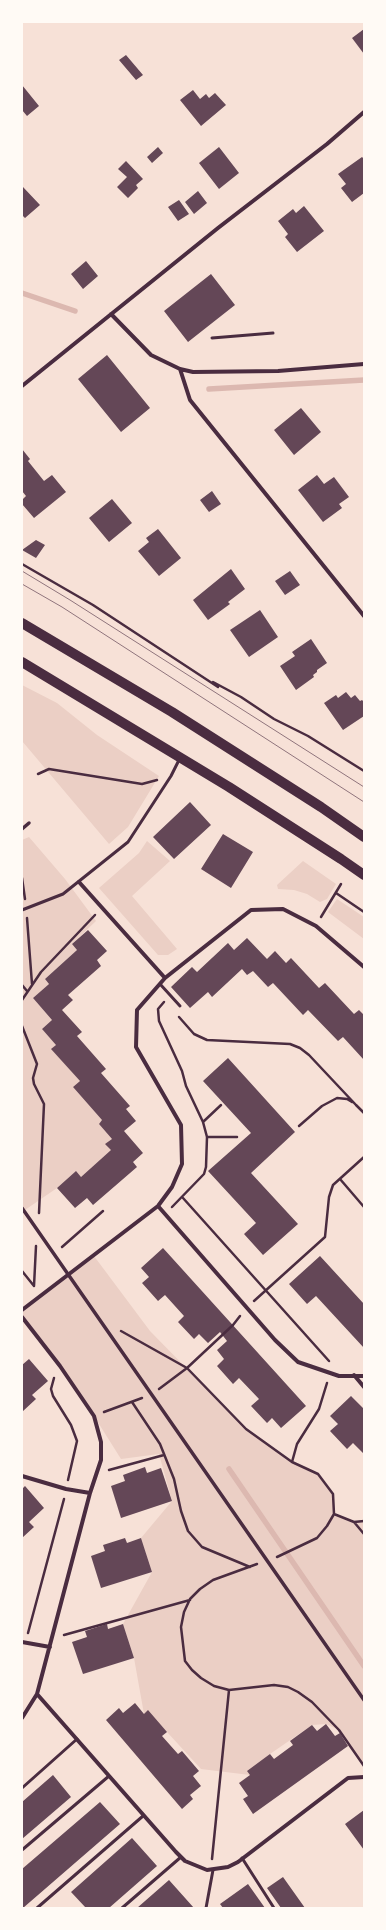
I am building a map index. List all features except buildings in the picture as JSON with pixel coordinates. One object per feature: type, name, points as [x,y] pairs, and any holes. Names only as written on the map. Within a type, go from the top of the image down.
[{"type":"main road","points":[[22,623],[172,712],[321,807],[364,837]]},
{"type":"main road","points":[[22,662],[180,757],[364,875]]},
{"type":"street","points":[[22,386],[218,228],[327,144],[363,114]]},
{"type":"street","points":[[111,314],[151,355],[180,369],[193,372],[278,371],[364,364]]},
{"type":"street","points":[[180,369],[190,400],[364,616]]},
{"type":"street","points":[[22,829],[29,823]]},
{"type":"street","points":[[79,882],[165,978]]},
{"type":"street","points":[[22,1310],[69,1276],[158,1206],[172,1188],[182,1164],[181,1125],[136,1047],[137,1010],[165,978],[251,910],[283,909],[316,926],[364,967]]},
{"type":"street","points":[[158,1206],[246,1308],[275,1340],[298,1362],[339,1376],[364,1376]]},
{"type":"street","points":[[22,1208],[364,1700]]},
{"type":"street","points":[[22,1317],[60,1366],[94,1416],[101,1442],[102,1460],[90,1493],[38,1694],[22,1718]]},
{"type":"street","points":[[354,1375],[364,1387]]},
{"type":"street","points":[[22,1476],[66,1489],[90,1493]]},
{"type":"street","points":[[22,1642],[50,1648]]},
{"type":"street","points":[[38,1694],[185,1862],[198,1868],[213,1870],[228,1866],[242,1858],[348,1778],[364,1777]]},
{"type":"lane","points":[[212,338],[273,333]]},
{"type":"lane","points":[[22,910],[63,894],[128,842],[171,776],[180,757]]},
{"type":"lane","points":[[160,984],[180,1006]]},
{"type":"lane","points":[[22,1788],[77,1739]]},
{"type":"lane","points":[[22,1850],[109,1776]]},
{"type":"lane","points":[[37,1908],[144,1816]]},
{"type":"lane","points":[[122,1908],[181,1857]]},
{"type":"lane","points":[[242,1858],[274,1908]]},
{"type":"lane","points":[[206,1908],[213,1870]]},
{"type":"path","points":[[22,564],[93,605],[218,687]]},
{"type":"path","points":[[211,682],[241,697],[274,719],[308,736],[364,771]]},
{"type":"path","points":[[38,774],[49,769],[142,784],[171,776]]},
{"type":"path","points":[[22,878],[27,908],[32,984]]},
{"type":"path","points":[[316,926],[341,884]]},
{"type":"path","points":[[336,892],[364,912]]},
{"type":"path","points":[[22,1000],[41,972],[102,908]]},
{"type":"path","points":[[22,985],[27,992]]},
{"type":"path","points":[[166,1000],[170,1006]]},
{"type":"path","points":[[175,1012],[194,1034],[207,1040],[290,1044],[300,1048],[309,1055],[364,1113]]},
{"type":"path","points":[[22,1026],[36,1061],[37,1067],[33,1078],[34,1084],[44,1106],[38,1231],[34,1258],[34,1286]]},
{"type":"path","points":[[299,1126],[322,1106],[338,1098],[347,1098],[356,1105]]},
{"type":"path","points":[[203,1122],[221,1105]]},
{"type":"path","points":[[207,1136],[237,1137]]},
{"type":"path","points":[[94,1416],[151,1394],[187,1368],[233,1325],[246,1308],[324,1237],[329,1197],[334,1185],[364,1157]]},
{"type":"path","points":[[340,1179],[364,1207]]},
{"type":"path","points":[[183,1198],[333,1364]]},
{"type":"path","points":[[54,1254],[103,1211]]},
{"type":"path","points":[[22,1271],[34,1286]]},
{"type":"path","points":[[28,1290],[34,1286]]},
{"type":"path","points":[[119,1330],[187,1368],[246,1429],[292,1462],[318,1474],[333,1494],[334,1514],[327,1526],[317,1538],[296,1550],[213,1580],[200,1589],[190,1599],[184,1612],[181,1627],[185,1661],[201,1678],[214,1686],[229,1690],[274,1685],[288,1687],[298,1692],[312,1702],[339,1730],[364,1766]]},
{"type":"path","points":[[292,1462],[298,1444],[319,1409],[330,1373]]},
{"type":"path","points":[[132,1402],[160,1444],[174,1479],[181,1511],[188,1531],[202,1547],[250,1567]]},
{"type":"path","points":[[97,1473],[164,1455]]},
{"type":"path","points":[[334,1514],[354,1522],[364,1521]]},
{"type":"path","points":[[354,1522],[364,1534]]},
{"type":"path","points":[[52,1638],[190,1599]]},
{"type":"path","points":[[213,1870],[211,1854],[229,1690]]},
{"type":"shaded area","points":[[22,685],[57,703],[97,735],[159,776],[128,827],[109,844],[22,741]]},
{"type":"shaded area","points":[[29,837],[65,879],[96,921],[72,944],[77,950],[45,979],[49,984],[33,998],[52,1020],[42,1029],[56,1045],[52,1049],[80,1081],[73,1087],[102,1120],[99,1124],[112,1139],[106,1144],[111,1150],[81,1177],[75,1172],[57,1188],[22,1212],[22,840]]},
{"type":"shaded area","points":[[147,841],[170,861],[132,896],[177,949],[168,955],[158,955],[99,888],[139,853]]},
{"type":"shaded area","points":[[303,861],[336,884],[327,899],[320,902],[307,894],[294,890],[278,889],[277,885]]},
{"type":"shaded area","points":[[337,899],[364,917],[364,939],[328,912]]},
{"type":"shaded area","points":[[94,1256],[150,1331],[246,1429],[292,1462],[318,1474],[333,1494],[334,1514],[354,1522],[364,1521],[364,1766],[339,1730],[326,1724],[312,1725],[270,1754],[250,1775],[201,1769],[167,1732],[144,1714],[134,1658],[123,1624],[152,1572],[141,1538],[172,1501],[159,1454],[121,1459],[94,1416],[22,1317],[22,1310]]},
{"type":"waterway","points":[[22,293],[75,311]]},
{"type":"waterway","points":[[209,389],[364,380]]},
{"type":"waterway","points":[[229,1469],[364,1666]]},
{"type":"tram line","points":[[22,571],[364,787]]},
{"type":"tram line","points":[[22,584],[62,607],[364,802]]}]
